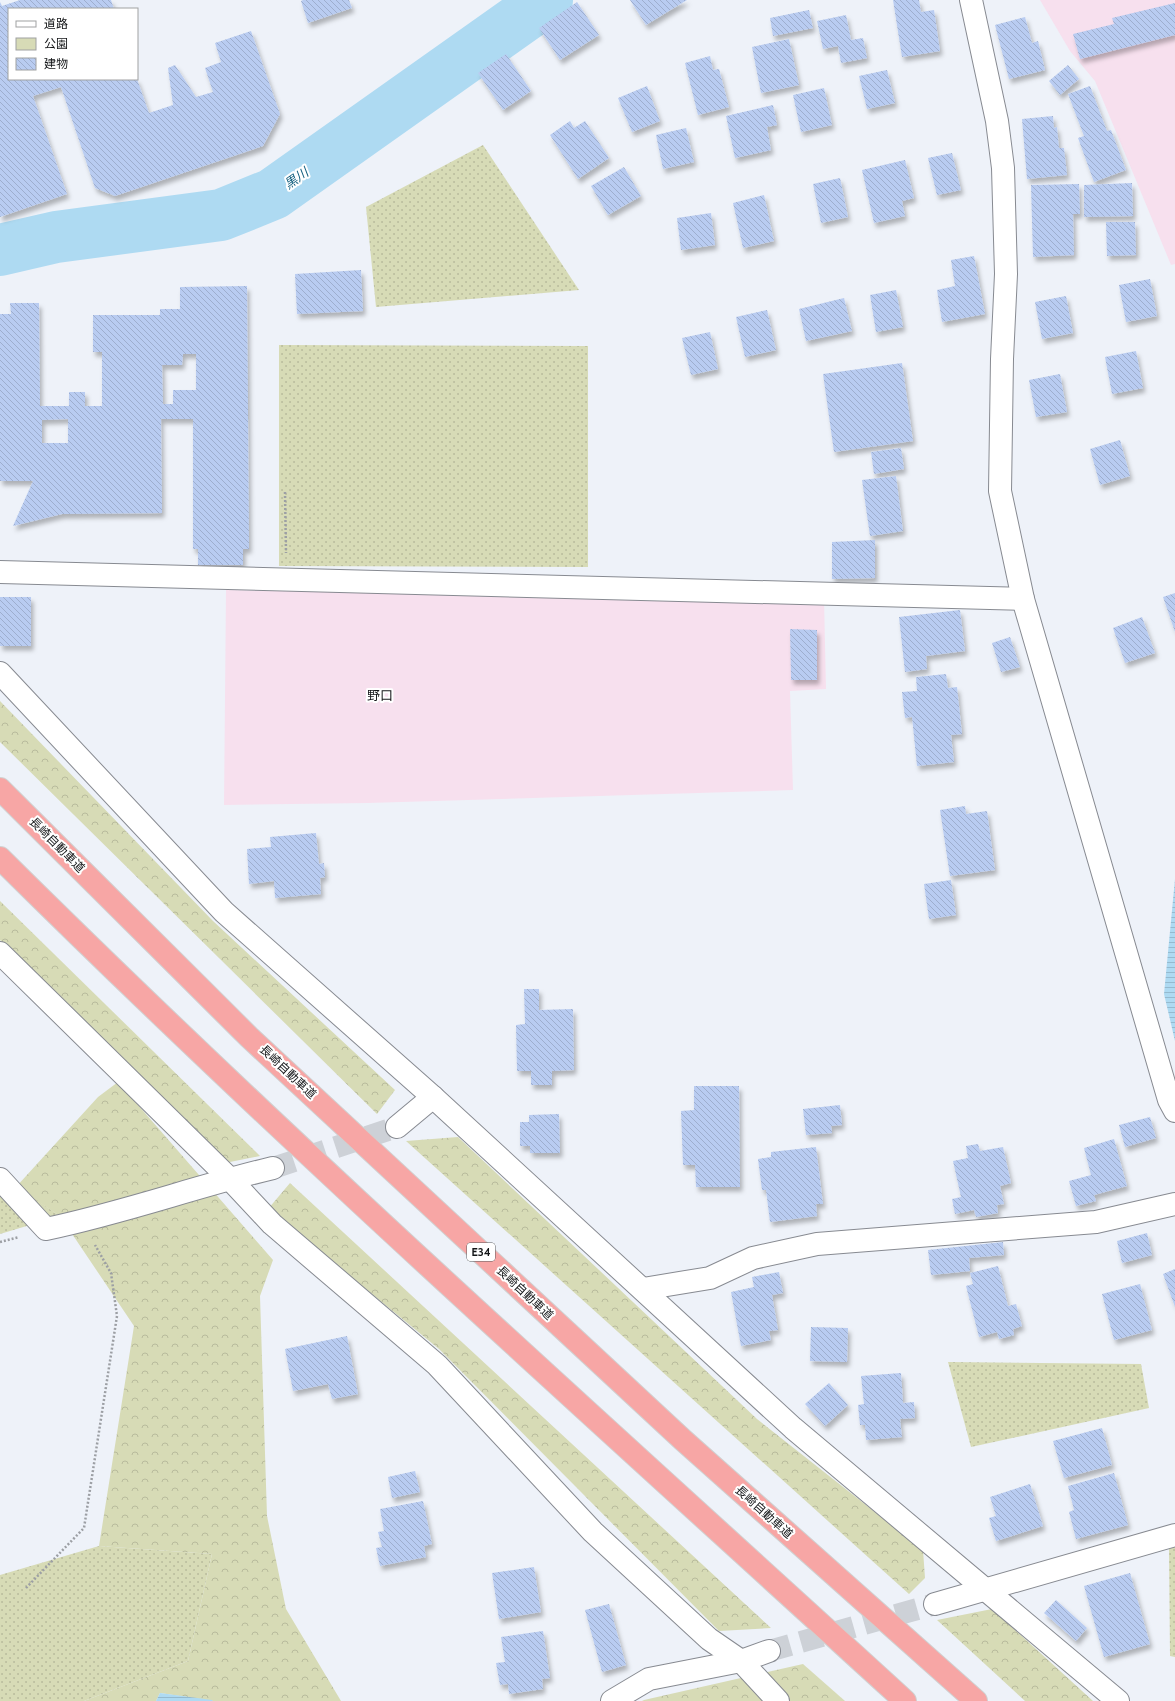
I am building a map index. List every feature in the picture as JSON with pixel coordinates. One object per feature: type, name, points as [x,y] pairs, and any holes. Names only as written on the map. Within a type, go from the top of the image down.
[{"type":"highway","name":"長崎自動車道","points":[[0,789],[249,1037],[683,1440],[976,1701]]},
{"type":"highway","points":[[0,858],[209,1062],[638,1459],[905,1701]]},
{"type":"street","points":[[971,0],[997,121],[1003,168],[1006,274],[1002,359],[1000,491],[1023,599],[1169,1100],[1175,1111]]},
{"type":"street","points":[[0,572],[1023,599]]},
{"type":"street","points":[[0,673],[224,912],[433,1097],[793,1428],[1118,1701]]},
{"type":"street","points":[[0,953],[229,1178],[272,1224],[437,1365],[593,1532],[708,1639],[741,1661],[778,1701]]},
{"type":"street","points":[[397,1127],[433,1097]]},
{"type":"street","points":[[0,1178],[46,1229],[82,1222],[229,1178],[273,1168]]},
{"type":"street","points":[[643,1289],[710,1278],[752,1258],[817,1244],[1096,1222],[1175,1204]]},
{"type":"street","points":[[935,1604],[1175,1535]]},
{"type":"street","points":[[612,1701],[649,1679],[741,1661],[769,1651]]},
{"type":"path","points":[[285,492],[286,580]]},
{"type":"path","points":[[26,1588],[84,1528],[117,1316],[111,1273],[82,1222]]},
{"type":"shaded area","points":[[1040,0],[1175,0],[1175,264],[1171,265],[1095,81],[1070,51]]},
{"type":"shaded area","points":[[226,590],[824,598],[826,689],[790,691],[793,790],[368,803],[224,805]]},
{"type":"green space","points":[[483,145],[579,290],[376,307],[366,207]]},
{"type":"green space","points":[[279,345],[588,346],[588,567],[279,566]]},
{"type":"green space","points":[[0,701],[213,921],[395,1090],[377,1114],[0,742]]},
{"type":"green space","points":[[0,901],[260,1156],[225,1163],[0,940]]},
{"type":"green space","points":[[118,1082],[273,1260],[260,1296],[267,1516],[286,1609],[341,1701],[213,1701],[160,1693],[156,1701],[84,1701],[188,1661],[212,1554],[99,1546],[134,1326],[60,1216],[16,1187],[98,1097]]},
{"type":"green space","points":[[458,1137],[757,1419],[923,1550],[925,1578],[909,1594],[406,1141]]},
{"type":"green space","points":[[0,1175],[60,1216],[0,1234]]},
{"type":"green space","points":[[290,1183],[771,1628],[719,1631],[439,1349],[268,1209]]},
{"type":"green space","points":[[948,1362],[1141,1364],[1149,1408],[971,1447]]},
{"type":"green space","points":[[99,1546],[212,1554],[188,1661],[84,1701],[0,1701],[0,1575]]},
{"type":"green space","points":[[1175,1546],[1175,1657],[1170,1656],[1169,1548]]},
{"type":"green space","points":[[992,1609],[1093,1701],[1025,1701],[937,1620]]},
{"type":"green space","points":[[803,1664],[845,1701],[642,1701],[644,1700]]},
{"type":"water","points":[[1175,879],[1175,1041],[1164,994]]},
{"type":"water","points":[[160,1693],[212,1700],[213,1701],[156,1701]]},
{"type":"building","points":[[20,0],[111,0],[114,8],[8,8],[8,80],[137,80],[149,113],[173,105],[168,68],[175,65],[196,97],[213,92],[205,68],[221,62],[215,43],[251,31],[280,114],[263,146],[115,196],[95,188],[61,87],[33,96],[67,194],[0,217],[0,2],[2,6]]},
{"type":"building","points":[[349,0],[352,8],[308,23],[301,1]]},
{"type":"building","points":[[630,0],[687,0],[646,25]]},
{"type":"building","points":[[893,0],[919,0],[921,12],[934,10],[940,51],[902,57]]},
{"type":"building","points":[[577,2],[599,35],[560,60],[539,28]]},
{"type":"building","points":[[1175,3],[1175,35],[1080,59],[1073,34],[1114,24],[1112,18]]},
{"type":"building","points":[[809,10],[813,28],[773,36],[770,18]]},
{"type":"building","points":[[846,15],[851,40],[863,38],[867,58],[841,63],[838,46],[823,49],[817,21]]},
{"type":"building","points":[[1025,17],[1032,43],[1038,41],[1045,70],[1009,79],[995,25]]},
{"type":"building","points":[[789,39],[799,85],[761,93],[752,47]]},
{"type":"building","points":[[506,54],[531,91],[503,110],[478,73]]},
{"type":"building","points":[[710,56],[713,70],[719,69],[729,107],[698,115],[685,63]]},
{"type":"building","points":[[1068,65],[1079,79],[1060,95],[1049,81]]},
{"type":"building","points":[[887,70],[895,103],[867,109],[859,76]]},
{"type":"building","points":[[647,86],[660,121],[632,132],[618,98]]},
{"type":"building","points":[[1090,86],[1107,131],[1111,130],[1126,170],[1094,182],[1078,138],[1084,136],[1068,94]]},
{"type":"building","points":[[824,88],[832,125],[801,132],[793,95]]},
{"type":"building","points":[[773,105],[777,125],[767,127],[771,150],[735,158],[726,116]]},
{"type":"building","points":[[1053,116],[1054,128],[1057,127],[1059,148],[1064,148],[1067,175],[1027,179],[1022,119]]},
{"type":"building","points":[[570,121],[574,128],[585,121],[609,158],[578,179],[550,135]]},
{"type":"building","points":[[686,128],[694,162],[663,169],[656,135]]},
{"type":"building","points":[[952,153],[961,190],[937,195],[928,158]]},
{"type":"building","points":[[905,160],[914,198],[902,201],[905,216],[874,223],[862,170]]},
{"type":"building","points":[[624,167],[641,196],[608,215],[591,186]]},
{"type":"building","points":[[840,178],[848,217],[821,223],[813,184]]},
{"type":"building","points":[[1132,183],[1133,216],[1084,217],[1084,185]]},
{"type":"building","points":[[1079,184],[1080,214],[1073,214],[1074,255],[1033,257],[1031,185]]},
{"type":"building","points":[[764,195],[774,241],[743,248],[733,203]]},
{"type":"building","points":[[711,213],[715,245],[681,250],[677,218]]},
{"type":"building","points":[[1106,222],[1135,222],[1136,255],[1107,256]]},
{"type":"building","points":[[974,256],[985,314],[942,322],[937,290],[955,286],[951,260]]},
{"type":"building","points":[[361,270],[363,311],[297,314],[295,274]]},
{"type":"building","points":[[1150,279],[1157,316],[1126,322],[1119,285]]},
{"type":"building","points":[[247,286],[249,549],[243,549],[243,565],[198,565],[198,549],[193,549],[193,419],[161,419],[162,513],[62,514],[13,526],[33,481],[0,481],[0,314],[11,314],[10,303],[39,303],[40,406],[69,406],[69,392],[85,392],[85,406],[102,406],[102,352],[93,352],[93,315],[160,315],[160,309],[180,309],[180,287]],"holes":[[[183,354],[196,354],[196,390],[173,390],[173,404],[163,404],[162,365],[182,365]],[[68,419],[68,443],[42,443],[42,420]]]},
{"type":"building","points":[[896,290],[903,327],[876,332],[870,295]]},
{"type":"building","points":[[1066,296],[1073,333],[1042,339],[1035,302]]},
{"type":"building","points":[[844,298],[852,331],[806,341],[799,309]]},
{"type":"building","points":[[767,310],[776,350],[745,357],[736,317]]},
{"type":"building","points":[[710,332],[718,369],[691,375],[682,338]]},
{"type":"building","points":[[1136,351],[1143,388],[1112,394],[1105,357]]},
{"type":"building","points":[[902,363],[913,441],[834,452],[823,374]]},
{"type":"building","points":[[1060,374],[1067,412],[1036,417],[1029,380]]},
{"type":"building","points":[[1120,440],[1130,476],[1100,485],[1090,449]]},
{"type":"building","points":[[901,448],[904,469],[874,474],[871,452]]},
{"type":"building","points":[[896,476],[903,531],[870,536],[862,480]]},
{"type":"building","points":[[875,540],[875,578],[832,579],[832,542]]},
{"type":"building","points":[[1175,593],[1175,632],[1163,597]]},
{"type":"building","points":[[0,597],[31,597],[31,646],[0,646]]},
{"type":"building","points":[[960,610],[965,651],[926,656],[927,669],[905,672],[899,617]]},
{"type":"building","points":[[1142,617],[1155,653],[1125,663],[1113,628]]},
{"type":"building","points":[[790,629],[817,630],[817,680],[791,680]]},
{"type":"building","points":[[1010,637],[1020,667],[1001,672],[992,643]]},
{"type":"building","points":[[946,674],[948,688],[957,687],[962,734],[951,735],[954,762],[917,766],[912,717],[905,718],[902,692],[917,691],[916,677]]},
{"type":"building","points":[[965,806],[966,814],[987,811],[995,870],[950,876],[940,810]]},
{"type":"building","points":[[316,833],[319,864],[324,863],[325,877],[320,878],[321,894],[275,898],[274,881],[249,884],[247,849],[271,847],[270,837]]},
{"type":"building","points":[[951,880],[956,915],[929,919],[924,884]]},
{"type":"building","points":[[524,989],[539,989],[539,1010],[573,1009],[574,1070],[552,1071],[552,1085],[531,1085],[531,1071],[517,1071],[516,1025],[525,1024]]},
{"type":"building","points":[[694,1086],[739,1086],[740,1187],[696,1187],[695,1165],[683,1165],[681,1111],[694,1110]]},
{"type":"building","points":[[840,1105],[842,1125],[831,1126],[832,1133],[806,1135],[803,1109]]},
{"type":"building","points":[[559,1114],[560,1153],[530,1153],[530,1146],[520,1146],[520,1122],[529,1122],[529,1115]]},
{"type":"building","points":[[1150,1117],[1156,1138],[1125,1147],[1119,1125]]},
{"type":"building","points":[[1114,1139],[1127,1186],[1094,1195],[1096,1201],[1076,1206],[1069,1181],[1091,1175],[1084,1148]]},
{"type":"building","points":[[978,1144],[980,1151],[1003,1147],[1011,1183],[1000,1186],[1004,1204],[997,1205],[998,1213],[976,1217],[974,1210],[955,1214],[952,1199],[961,1197],[953,1161],[968,1158],[966,1146]]},
{"type":"building","points":[[816,1147],[823,1204],[816,1204],[817,1216],[770,1222],[766,1190],[762,1190],[758,1159],[771,1157],[771,1152]]},
{"type":"building","points":[[1147,1233],[1152,1255],[1122,1263],[1117,1241]]},
{"type":"building","points":[[1003,1242],[1004,1255],[969,1258],[970,1271],[931,1275],[928,1250]]},
{"type":"building","points":[[998,1266],[1008,1306],[1016,1304],[1022,1326],[1013,1329],[1014,1335],[999,1339],[997,1332],[979,1337],[966,1286],[973,1284],[970,1273]]},
{"type":"building","points":[[1175,1269],[1175,1307],[1163,1274]]},
{"type":"building","points":[[779,1272],[783,1293],[772,1295],[778,1330],[769,1331],[771,1340],[741,1346],[731,1292],[754,1287],[752,1277]]},
{"type":"building","points":[[1140,1284],[1152,1330],[1114,1340],[1102,1294]]},
{"type":"building","points":[[811,1327],[848,1328],[847,1362],[810,1361]]},
{"type":"building","points":[[347,1336],[358,1394],[332,1399],[328,1384],[293,1391],[285,1349]]},
{"type":"building","points":[[901,1373],[903,1403],[914,1402],[915,1418],[900,1419],[902,1437],[866,1440],[865,1425],[860,1425],[858,1405],[864,1404],[861,1376]]},
{"type":"building","points":[[829,1383],[848,1405],[825,1426],[805,1404]]},
{"type":"building","points":[[1102,1428],[1112,1465],[1064,1478],[1053,1441]]},
{"type":"building","points":[[415,1471],[420,1492],[392,1498],[388,1477]]},
{"type":"building","points":[[1114,1473],[1128,1525],[1076,1539],[1069,1512],[1074,1510],[1068,1486]]},
{"type":"building","points":[[1030,1484],[1043,1526],[996,1541],[989,1518],[996,1516],[990,1497]]},
{"type":"building","points":[[423,1501],[432,1544],[424,1546],[426,1557],[380,1566],[376,1548],[382,1547],[378,1532],[384,1531],[380,1509]]},
{"type":"building","points":[[534,1567],[541,1612],[499,1619],[492,1573]]},
{"type":"building","points":[[1130,1573],[1150,1644],[1104,1657],[1084,1586]]},
{"type":"building","points":[[1056,1600],[1087,1628],[1076,1641],[1044,1613]]},
{"type":"building","points":[[609,1604],[626,1665],[602,1672],[585,1610]]},
{"type":"building","points":[[543,1631],[550,1678],[542,1679],[543,1689],[509,1694],[508,1684],[500,1685],[496,1663],[505,1662],[501,1637]]},
{"type":"waterway","name":"黒川","points":[[0,250],[56,237],[221,215],[273,194],[547,0]]},
{"type":"tunnel","points":[[273,1168],[397,1127]]},
{"type":"tunnel","points":[[769,1651],[935,1604]]},
{"type":"district","name":"野口","points":[[380,695]]}]
